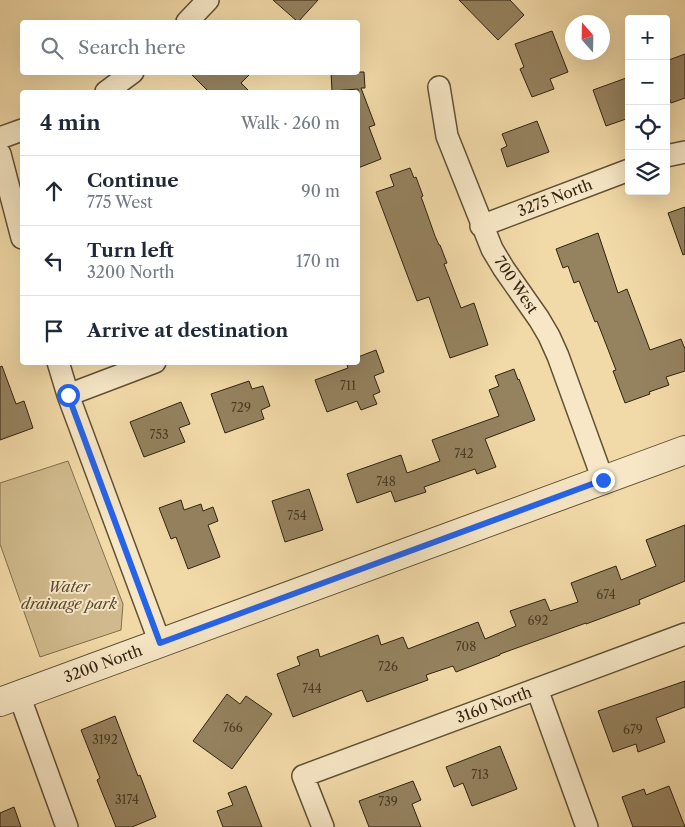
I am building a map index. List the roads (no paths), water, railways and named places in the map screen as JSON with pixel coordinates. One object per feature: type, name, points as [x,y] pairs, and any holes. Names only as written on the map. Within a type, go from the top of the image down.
[{"type":"street","points":[[189,20],[208,0]]},
{"type":"street","points":[[109,90],[129,75]]},
{"type":"street","name":"700 West","points":[[439,87],[447,136],[492,250],[549,336],[603,480]]},
{"type":"street","points":[[0,138],[20,131]]},
{"type":"street","points":[[670,155],[685,152]]},
{"type":"street","points":[[0,154],[20,230]]},
{"type":"street","name":"3275 North","points":[[482,226],[625,172]]},
{"type":"street","points":[[59,365],[68,395],[160,643]]},
{"type":"street","points":[[68,395],[147,365]]},
{"type":"street","name":"3200 North","points":[[10,699],[685,450]]},
{"type":"street","name":"3160 North","points":[[322,827],[303,776],[685,634]]},
{"type":"street","points":[[537,689],[587,827]]},
{"type":"street","points":[[10,699],[67,827]]},
{"type":"park label","name":"Water drainage park","points":[[69,596]]}]
